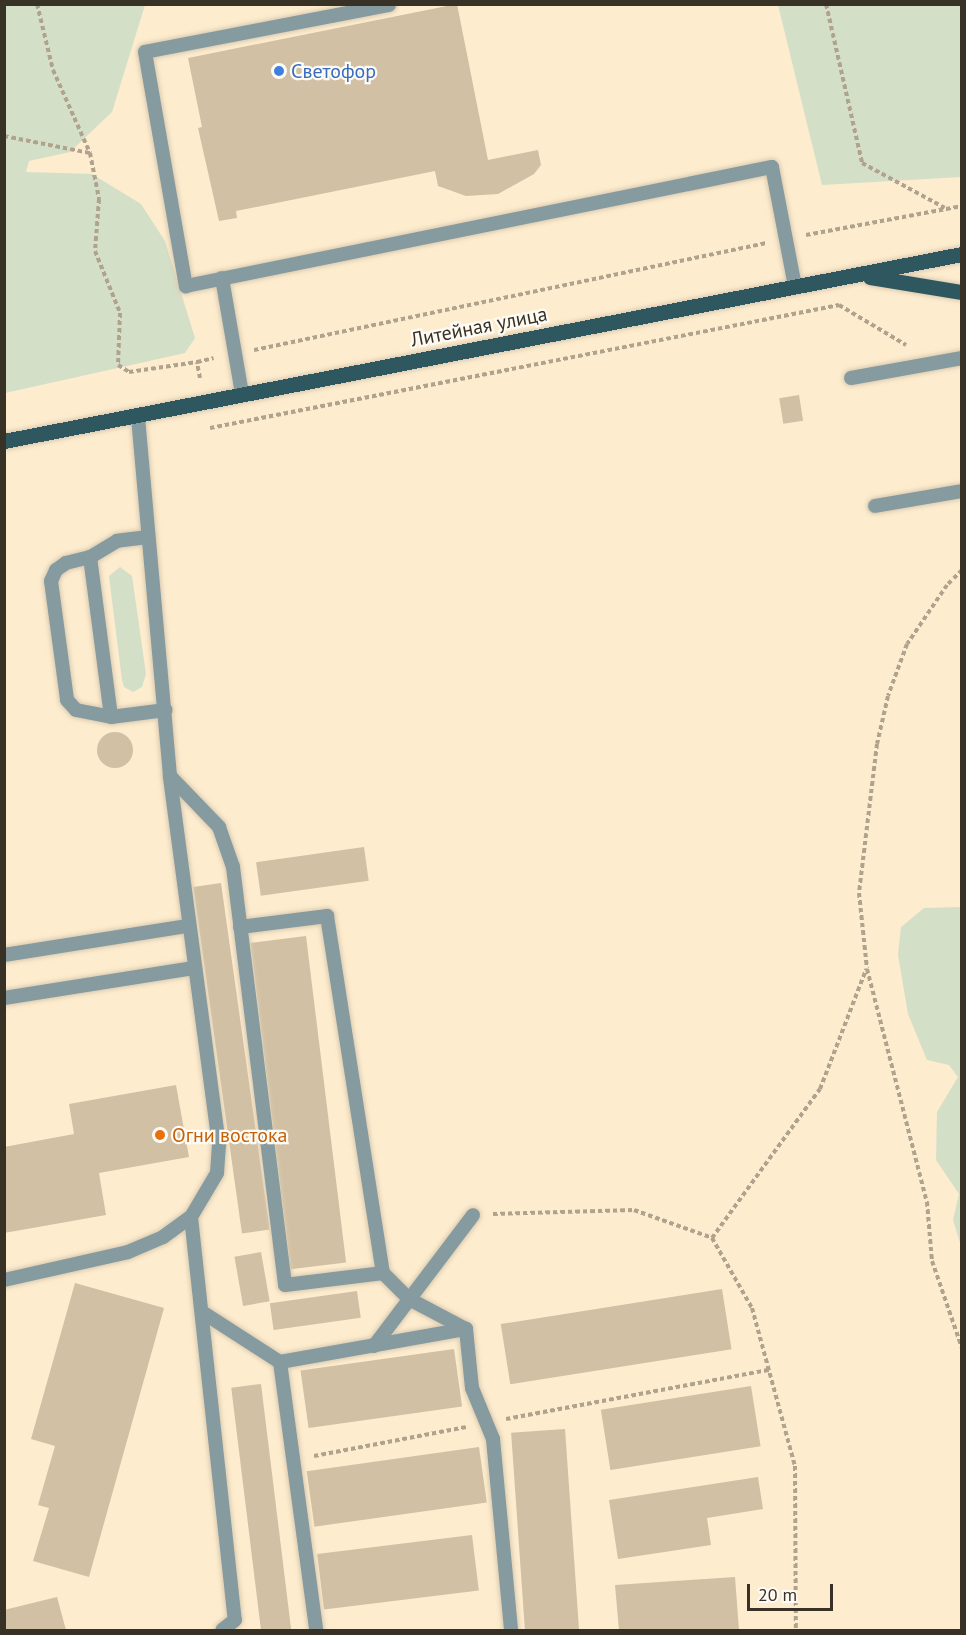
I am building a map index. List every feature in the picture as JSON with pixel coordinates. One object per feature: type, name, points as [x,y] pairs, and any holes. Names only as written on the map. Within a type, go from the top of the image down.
[{"type":"main road","name":"Литейная улица","points":[[4,441],[861,276],[962,254]]},
{"type":"main road","points":[[861,276],[961,295]]},
{"type":"lane","points":[[389,5],[145,52],[186,286],[772,167],[795,287]]},
{"type":"lane","points":[[222,278],[242,394]]},
{"type":"lane","points":[[851,378],[962,358]]},
{"type":"lane","points":[[4,1280],[128,1252],[163,1237],[191,1217],[217,1173],[219,1145],[188,926],[170,776],[166,710],[138,415]]},
{"type":"lane","points":[[875,506],[962,491]]},
{"type":"lane","points":[[148,537],[117,541],[90,557],[66,562],[56,570],[51,581],[68,700],[76,710],[111,717],[166,710]]},
{"type":"lane","points":[[90,557],[111,717]]},
{"type":"lane","points":[[170,776],[219,827],[233,867],[285,1285],[383,1273]]},
{"type":"lane","points":[[240,927],[327,916],[383,1273],[409,1299],[466,1329]]},
{"type":"lane","points":[[4,955],[188,926]]},
{"type":"lane","points":[[4,998],[194,968]]},
{"type":"lane","points":[[374,1346],[473,1215]]},
{"type":"lane","points":[[191,1217],[235,1620],[222,1630]]},
{"type":"lane","points":[[202,1312],[280,1362],[466,1329]]},
{"type":"lane","points":[[466,1329],[472,1388],[493,1439],[511,1630]]},
{"type":"lane","points":[[280,1362],[316,1630]]},
{"type":"path","points":[[37,4],[53,70],[90,153],[99,199],[95,251],[120,313],[118,364],[129,372],[197,362],[787,239],[962,206]]},
{"type":"path","points":[[826,4],[862,163],[946,209]]},
{"type":"path","points":[[4,136],[90,153]]},
{"type":"path","points":[[210,428],[839,305],[911,348]]},
{"type":"path","points":[[197,362],[200,378]]},
{"type":"path","points":[[962,570],[907,644],[888,696],[877,744],[859,893],[867,969],[927,1202],[932,1261],[962,1348]]},
{"type":"path","points":[[712,1238],[820,1089],[867,969]]},
{"type":"path","points":[[473,1215],[634,1210],[712,1238],[752,1308],[795,1466],[796,1630]]},
{"type":"path","points":[[293,1460],[769,1370]]},
{"type":"green space","points":[[4,5],[145,5],[112,112],[70,152],[29,161],[26,172],[92,174],[141,204],[165,241],[195,338],[185,353],[5,393]]},
{"type":"green space","points":[[778,5],[961,5],[961,177],[822,185]]},
{"type":"green space","points":[[120,567],[132,576],[146,674],[142,687],[133,692],[124,687],[122,680],[109,576]]},
{"type":"green space","points":[[962,907],[961,1246],[953,1220],[959,1194],[936,1160],[937,1112],[958,1077],[949,1065],[927,1060],[908,1014],[898,955],[901,927],[924,908]]},
{"type":"building","points":[[457,4],[488,160],[538,150],[541,165],[534,174],[498,194],[466,196],[438,186],[435,171],[236,211],[237,218],[219,221],[198,128],[202,127],[188,58]]},
{"type":"building","points":[[799,395],[803,421],[783,424],[779,398]]},
{"type":"building","points":[[115,732],[128,737],[133,750],[128,763],[115,768],[102,763],[97,750],[102,737]]},
{"type":"building","points":[[364,847],[369,881],[261,896],[256,862]]},
{"type":"building","points":[[221,883],[270,1230],[242,1233],[193,887]]},
{"type":"building","points":[[306,936],[346,1263],[291,1269],[250,943]]},
{"type":"building","points":[[176,1085],[189,1157],[99,1173],[106,1215],[4,1233],[4,1147],[74,1134],[69,1104]]},
{"type":"building","points":[[261,1252],[270,1301],[243,1306],[234,1257]]},
{"type":"building","points":[[75,1283],[164,1308],[89,1577],[33,1561],[49,1508],[38,1505],[55,1446],[31,1439]]},
{"type":"building","points":[[722,1289],[732,1349],[510,1384],[501,1324]]},
{"type":"building","points":[[357,1291],[361,1318],[274,1330],[270,1303]]},
{"type":"building","points":[[454,1349],[462,1406],[309,1428],[301,1371]]},
{"type":"building","points":[[261,1384],[291,1630],[261,1630],[231,1388]]},
{"type":"building","points":[[751,1386],[761,1446],[610,1470],[601,1410]]},
{"type":"building","points":[[565,1429],[579,1630],[525,1630],[511,1433]]},
{"type":"building","points":[[479,1447],[487,1502],[314,1527],[307,1471]]},
{"type":"building","points":[[758,1477],[763,1509],[707,1518],[711,1545],[618,1559],[609,1500]]},
{"type":"building","points":[[472,1535],[479,1591],[324,1610],[317,1554]]},
{"type":"building","points":[[735,1577],[739,1630],[619,1630],[615,1585]]},
{"type":"building","points":[[57,1597],[66,1630],[4,1630],[4,1610]]},
{"type":"place","name":"Светофор","points":[[279,71]]},
{"type":"place","name":"Огни востока","points":[[160,1135]]}]
